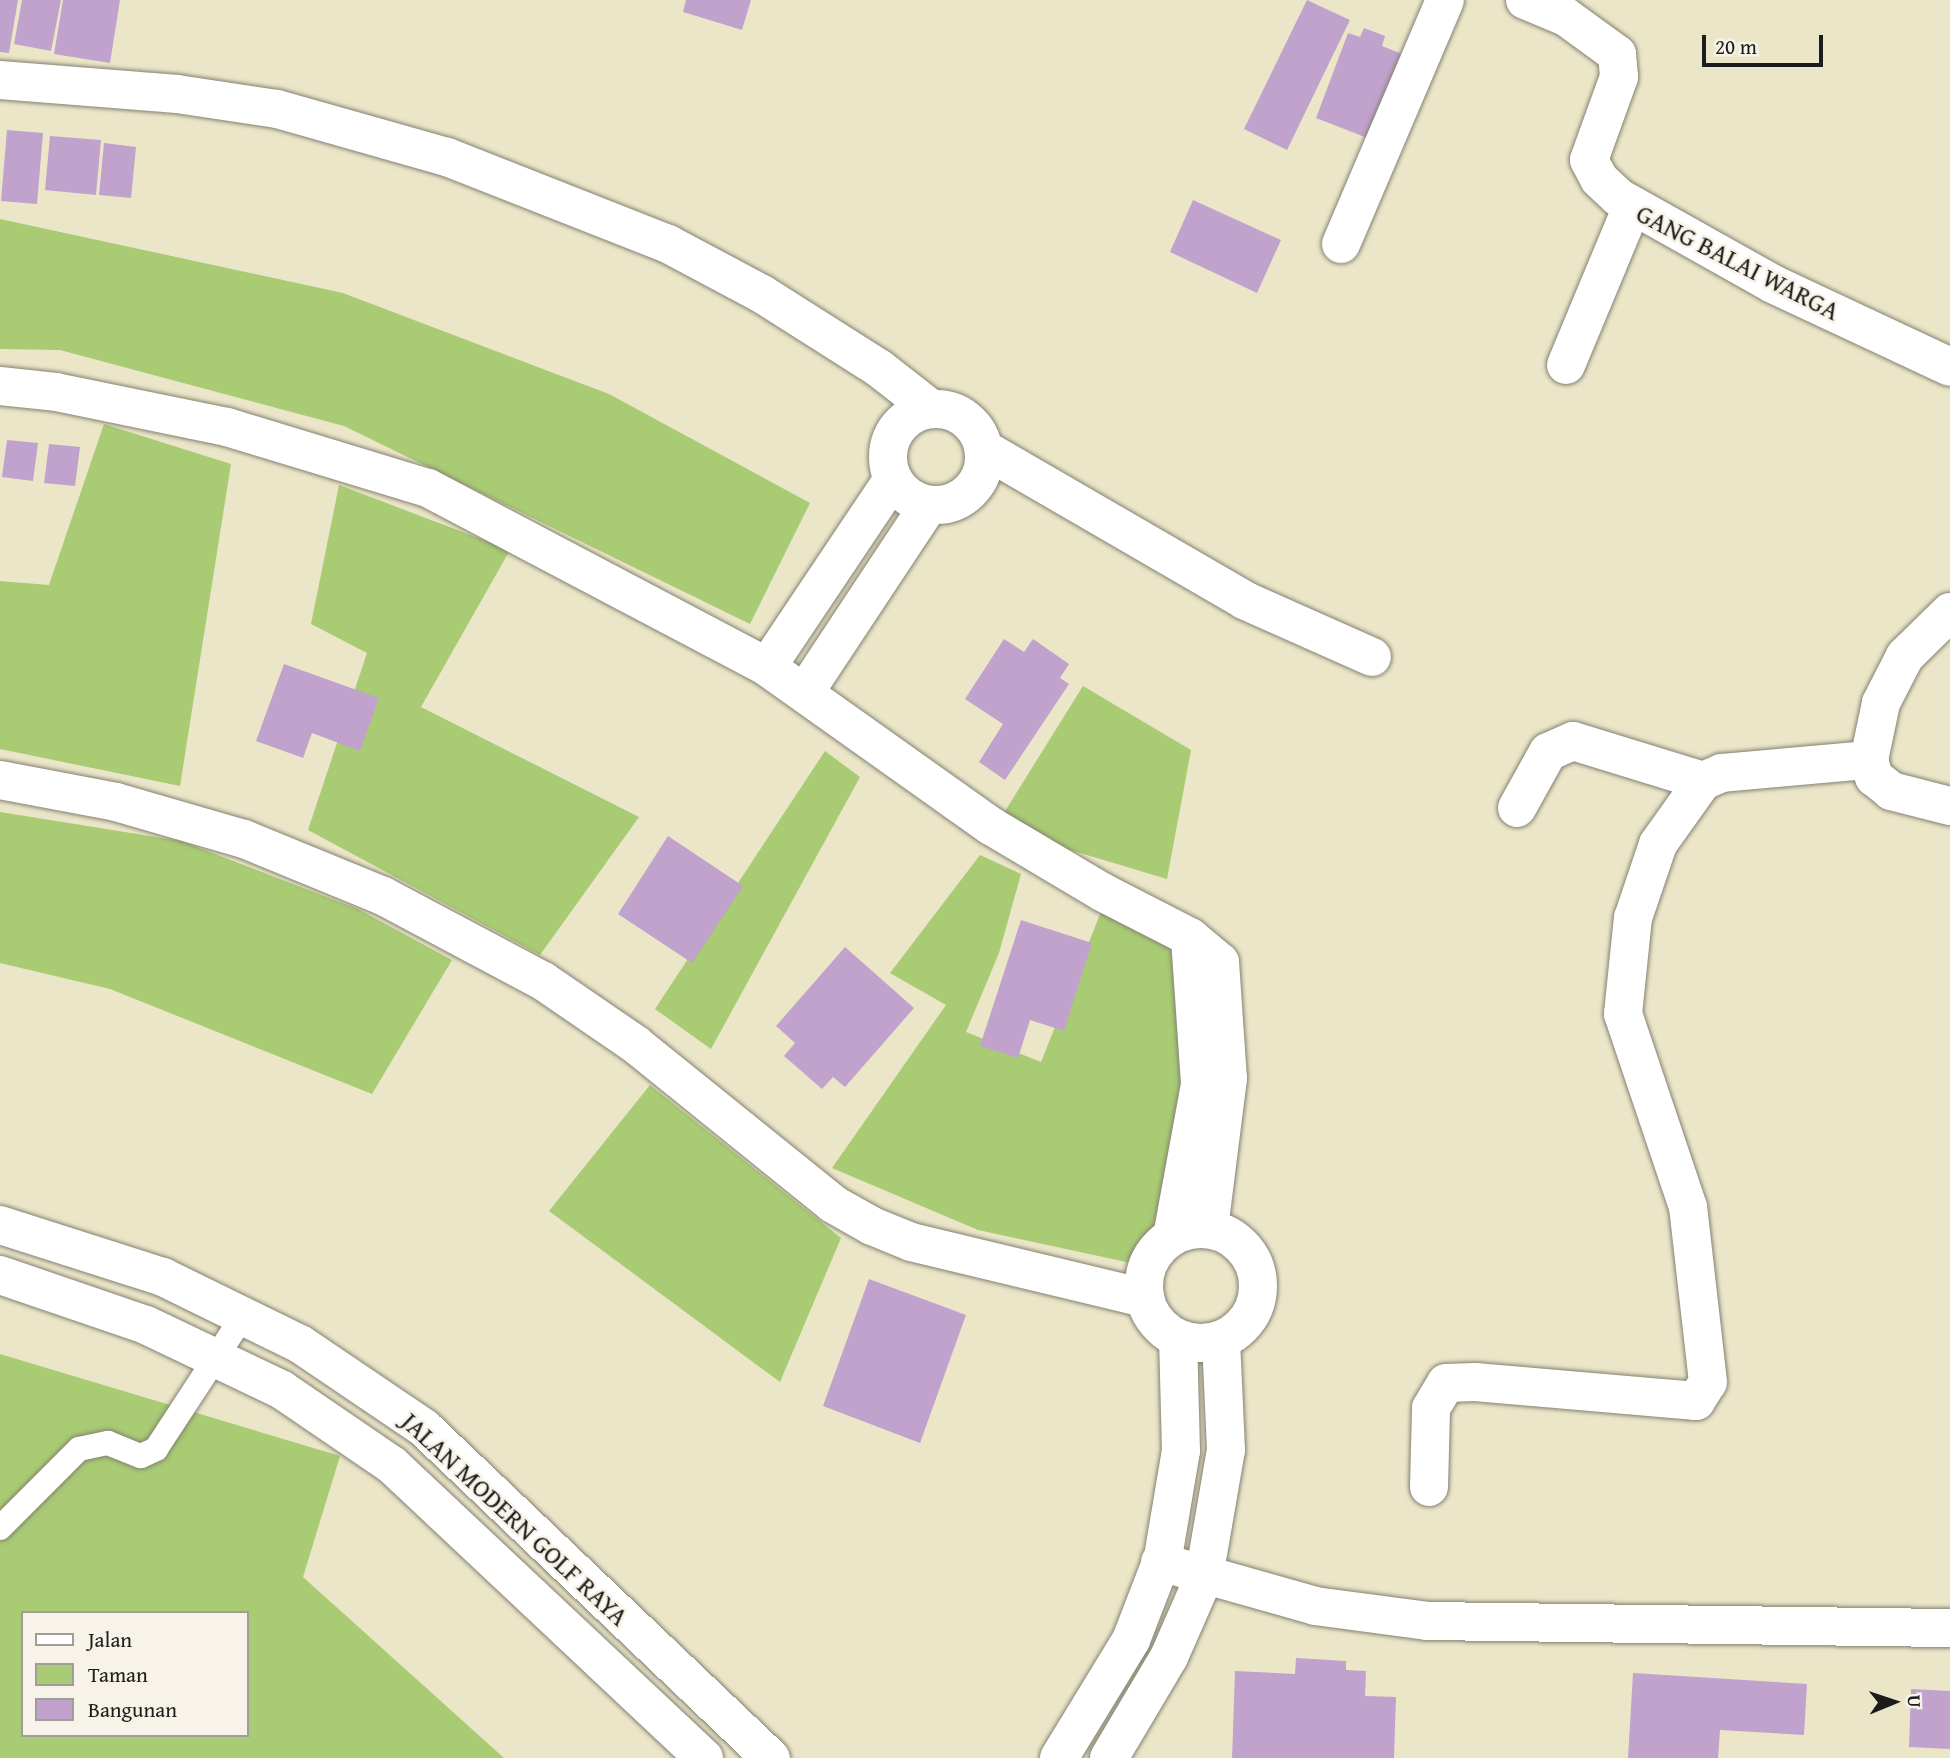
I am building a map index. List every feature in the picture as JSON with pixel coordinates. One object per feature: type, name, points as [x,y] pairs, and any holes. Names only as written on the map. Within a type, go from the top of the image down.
[{"type":"street","points":[[1341,244],[1445,0]]},
{"type":"street","name":"GANG BALAI WARGA","points":[[1525,0],[1566,17],[1617,54],[1619,77],[1589,160],[1599,179],[1632,209],[1773,284],[1950,367]]},
{"type":"street","points":[[0,80],[177,94],[277,109],[447,157],[668,244],[762,294],[880,369],[930,408],[965,418],[978,431],[984,449],[982,472],[971,492],[951,504],[929,506],[907,496],[892,479],[887,457],[893,434],[909,417],[930,408]]},
{"type":"street","points":[[1566,365],[1632,209]]},
{"type":"street","points":[[0,386],[56,392],[226,427],[428,488],[767,667],[991,826],[1102,892],[1190,937],[1220,962],[1228,1078],[1209,1229]]},
{"type":"street","points":[[984,449],[1244,600],[1372,657]]},
{"type":"street","points":[[767,667],[892,479]]},
{"type":"street","points":[[805,692],[929,506]]},
{"type":"street","points":[[1950,612],[1905,656],[1881,703],[1869,760],[1874,777],[1891,791],[1950,806]]},
{"type":"street","points":[[1517,808],[1548,752],[1573,741],[1703,782]]},
{"type":"street","points":[[1429,1488],[1431,1408],[1446,1383],[1475,1382],[1696,1401],[1708,1381],[1688,1207],[1623,1014],[1633,919],[1658,844],[1703,782],[1722,773],[1869,760]]},
{"type":"street","points":[[0,780],[116,802],[244,839],[383,895],[543,981],[612,1028],[832,1204],[872,1226],[911,1242],[1145,1298]]},
{"type":"street","points":[[1172,1237],[1200,1084],[1190,937]]},
{"type":"street","name":"JALAN MODERN GOLF RAYA","points":[[0,1225],[163,1277],[300,1344],[424,1428],[771,1758]]},
{"type":"street","points":[[1209,1229],[1229,1237],[1246,1250],[1255,1269],[1258,1291],[1252,1312],[1239,1329],[1221,1340],[1192,1343],[1178,1339],[1163,1329],[1145,1298],[1145,1275],[1155,1253],[1172,1237],[1209,1229]]},
{"type":"street","name":"JALAN MODERN GOLF RAYA","points":[[0,1275],[146,1325],[282,1390],[392,1465],[704,1758]]},
{"type":"street","points":[[1059,1758],[1132,1640],[1160,1562],[1175,1506],[1181,1451],[1178,1339]]},
{"type":"street","points":[[1109,1758],[1169,1657],[1204,1577],[1226,1450],[1221,1340]]},
{"type":"street","points":[[1160,1562],[1204,1577],[1245,1583],[1315,1606],[1427,1621],[1950,1628]]},
{"type":"lane","points":[[0,1528],[79,1449],[108,1443],[141,1456],[156,1449],[243,1316]]},
{"type":"green space","points":[[0,219],[343,293],[609,394],[810,503],[750,624],[344,426],[60,350],[0,349]]},
{"type":"green space","points":[[104,424],[231,464],[180,786],[0,749],[0,581],[49,585]]},
{"type":"green space","points":[[339,485],[510,550],[421,707],[639,817],[540,955],[308,830],[367,653],[311,624]]},
{"type":"green space","points":[[1083,686],[1191,750],[1167,879],[1057,846],[1002,816]]},
{"type":"green space","points":[[825,751],[860,777],[711,1049],[655,1009]]},
{"type":"green space","points":[[0,812],[181,841],[358,909],[452,960],[372,1094],[110,989],[0,963]]},
{"type":"green space","points":[[980,855],[1021,874],[999,953],[966,1032],[1041,1062],[1101,912],[1170,945],[1185,1089],[1164,1224],[1131,1263],[978,1230],[832,1168],[946,1005],[890,973]]},
{"type":"green space","points":[[650,1085],[841,1238],[780,1382],[549,1211]]},
{"type":"green space","points":[[0,1354],[340,1456],[303,1577],[504,1758],[0,1758]]},
{"type":"building","points":[[0,0],[18,0],[9,53],[0,52]]},
{"type":"building","points":[[22,0],[61,0],[51,51],[14,44]]},
{"type":"building","points":[[63,0],[120,0],[110,63],[54,54]]},
{"type":"building","points":[[686,0],[751,0],[742,30],[683,12]]},
{"type":"building","points":[[1307,0],[1350,20],[1287,150],[1244,129]]},
{"type":"building","points":[[1364,28],[1385,36],[1382,46],[1402,54],[1370,139],[1316,118],[1348,33],[1360,37]]},
{"type":"building","points":[[7,130],[43,133],[37,204],[1,201]]},
{"type":"building","points":[[50,136],[101,140],[96,195],[45,190]]},
{"type":"building","points":[[104,143],[136,147],[131,198],[99,195]]},
{"type":"building","points":[[1193,200],[1281,240],[1257,293],[1170,252]]},
{"type":"building","points":[[7,440],[38,443],[33,481],[2,477]]},
{"type":"building","points":[[49,444],[80,447],[75,486],[44,483]]},
{"type":"building","points":[[1004,639],[1024,652],[1033,639],[1069,664],[1060,678],[1069,684],[1005,780],[979,762],[1003,724],[965,699]]},
{"type":"building","points":[[284,664],[379,698],[360,751],[312,733],[303,758],[256,741]]},
{"type":"building","points":[[668,836],[743,886],[692,963],[618,914]]},
{"type":"building","points":[[1021,920],[1092,943],[1064,1031],[1030,1020],[1018,1058],[980,1046]]},
{"type":"building","points":[[845,947],[914,1008],[845,1087],[833,1077],[822,1089],[784,1056],[795,1043],[776,1026]]},
{"type":"building","points":[[869,1279],[966,1315],[920,1443],[823,1406]]},
{"type":"building","points":[[1296,1658],[1346,1661],[1346,1670],[1366,1671],[1365,1696],[1396,1697],[1394,1758],[1232,1758],[1235,1671],[1295,1674]]},
{"type":"building","points":[[1633,1673],[1807,1684],[1804,1735],[1720,1730],[1718,1758],[1628,1758]]},
{"type":"building","points":[[1911,1689],[1950,1691],[1950,1749],[1909,1747]]}]
